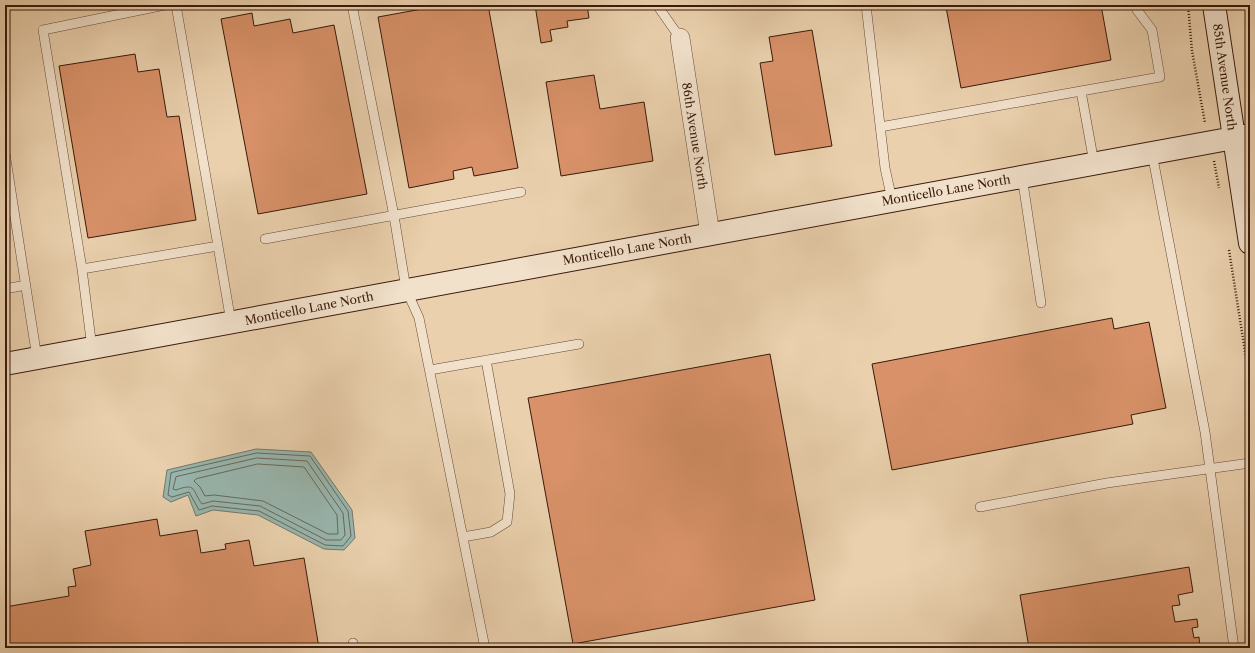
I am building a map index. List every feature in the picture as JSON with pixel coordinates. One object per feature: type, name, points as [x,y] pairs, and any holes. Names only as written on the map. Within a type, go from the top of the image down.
[{"type":"street","name":"85th Avenue North","points":[[1214,5],[1242,137],[1250,243]]},
{"type":"street","name":"86th Avenue North","points":[[680,38],[710,234]]},
{"type":"street","name":"Monticello Lane North","points":[[5,364],[1022,176],[1242,137]]},
{"type":"lane","points":[[92,348],[82,269],[43,30],[165,5]]},
{"type":"lane","points":[[176,5],[231,322]]},
{"type":"lane","points":[[352,5],[394,216],[406,290],[419,318],[485,648]]},
{"type":"lane","points":[[657,5],[680,38]]},
{"type":"lane","points":[[866,5],[885,168],[892,200]]},
{"type":"lane","points":[[880,127],[1160,77],[1152,30],[1137,10]]},
{"type":"lane","points":[[1081,91],[1094,163]]},
{"type":"lane","points":[[5,153],[37,358]]},
{"type":"lane","points":[[1152,153],[1205,432],[1234,648]]},
{"type":"lane","points":[[1022,176],[1040,303]]},
{"type":"lane","points":[[265,239],[520,192]]},
{"type":"lane","points":[[82,269],[218,246]]},
{"type":"lane","points":[[5,289],[26,285]]},
{"type":"lane","points":[[430,370],[579,344]]},
{"type":"lane","points":[[463,537],[491,532],[508,522],[510,507],[510,494],[486,360]]},
{"type":"lane","points":[[980,507],[1107,483],[1250,463]]},
{"type":"path","points":[[1188,5],[1192,51],[1202,110]]},
{"type":"path","points":[[1216,170],[1220,193]]},
{"type":"path","points":[[1228,245],[1250,383]]},
{"type":"water","points":[[256,449],[311,452],[352,510],[355,538],[344,550],[324,549],[258,515],[213,510],[196,516],[188,495],[171,502],[163,497],[167,470]]},
{"type":"building","points":[[421,5],[488,5],[518,168],[474,176],[472,167],[453,171],[454,179],[409,188],[378,17],[422,9]]},
{"type":"building","points":[[535,5],[587,5],[589,18],[567,21],[568,27],[550,30],[552,41],[541,43]]},
{"type":"building","points":[[954,5],[1101,5],[1111,60],[961,88],[946,7]]},
{"type":"building","points":[[252,13],[254,26],[290,19],[293,33],[334,25],[367,194],[258,214],[221,19]]},
{"type":"building","points":[[812,30],[832,146],[775,155],[760,63],[773,61],[769,37]]},
{"type":"building","points":[[135,54],[138,72],[159,69],[167,117],[179,116],[196,220],[88,238],[59,66]]},
{"type":"building","points":[[594,75],[600,109],[644,102],[653,161],[561,176],[546,82]]},
{"type":"building","points":[[1112,318],[1114,329],[1149,322],[1166,408],[1131,415],[1133,424],[892,470],[872,364]]},
{"type":"building","points":[[770,354],[815,600],[573,644],[528,398]]},
{"type":"building","points":[[157,519],[160,536],[197,530],[201,553],[226,549],[225,544],[249,540],[254,566],[304,558],[319,648],[5,648],[5,607],[69,596],[68,587],[76,586],[73,569],[91,565],[85,531]]},
{"type":"building","points":[[1189,567],[1193,592],[1178,595],[1180,605],[1172,606],[1175,622],[1197,619],[1198,627],[1192,628],[1194,638],[1199,637],[1200,648],[1029,648],[1020,595]]}]
